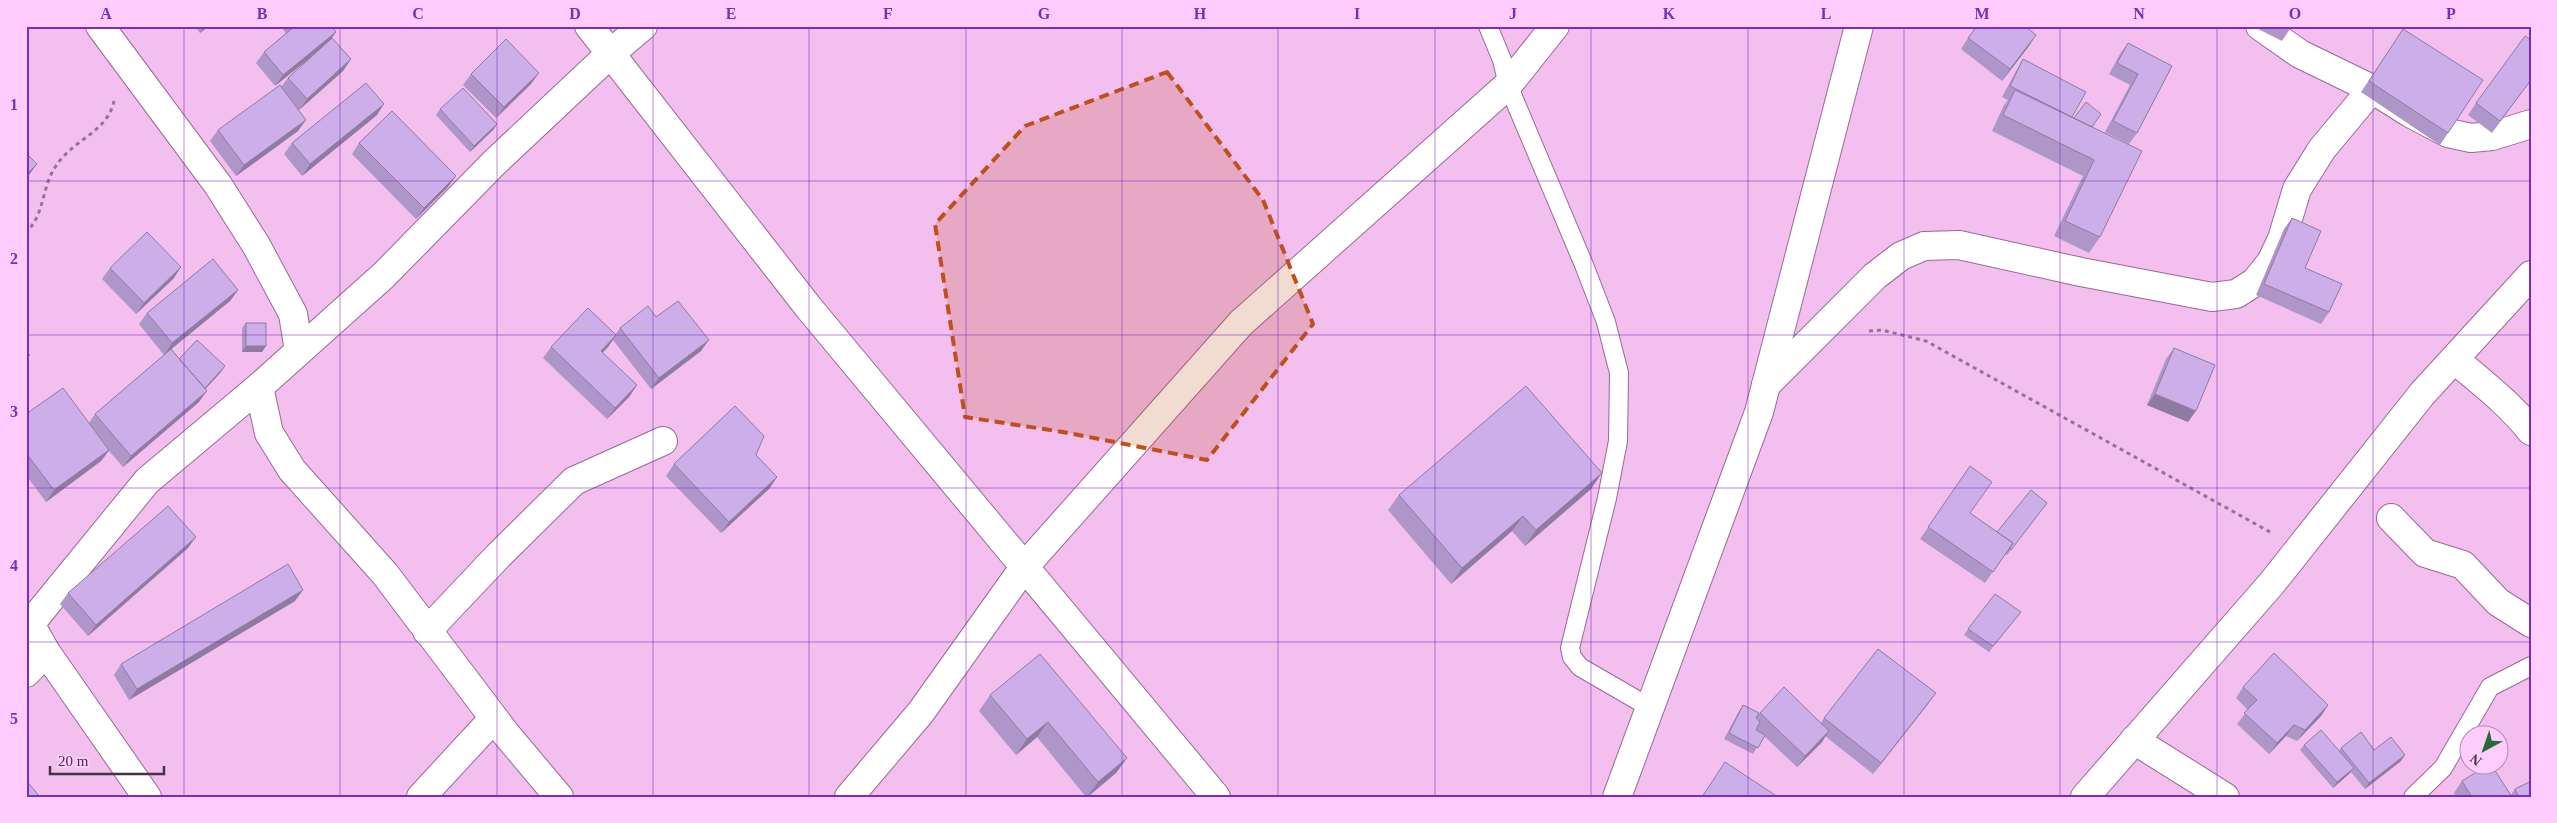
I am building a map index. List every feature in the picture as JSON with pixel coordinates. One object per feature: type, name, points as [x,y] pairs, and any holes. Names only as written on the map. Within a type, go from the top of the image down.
[{"type":"street","points":[[100,26],[120,56],[157,100],[218,185],[256,245],[293,314],[299,351]]},
{"type":"street","points":[[589,26],[809,308],[1216,797]]},
{"type":"street","points":[[147,797],[46,652],[29,620],[148,480],[259,387],[384,275],[494,163],[611,53],[643,26]]},
{"type":"street","points":[[849,797],[921,712],[1025,566],[1242,323],[1508,85],[1554,26]]},
{"type":"street","points":[[1617,797],[1759,412],[1859,26]]},
{"type":"street","points":[[2260,26],[2300,54],[2372,89],[2448,133],[2463,136],[2492,136],[2531,124]]},
{"type":"street","points":[[1766,385],[1875,276],[1901,256],[1924,246],[1959,245],[2080,272],[2212,297],[2236,294],[2255,282],[2271,262],[2282,239],[2297,189],[2322,149],[2372,89]]},
{"type":"street","points":[[2085,797],[2299,548],[2422,394],[2531,275]]},
{"type":"street","points":[[2454,359],[2495,394],[2531,430]]},
{"type":"street","points":[[259,387],[269,433],[292,470],[385,574],[494,718],[559,797]]},
{"type":"street","points":[[427,631],[498,555],[574,481],[663,441]]},
{"type":"street","points":[[2391,518],[2425,552],[2463,565],[2498,602],[2531,623]]},
{"type":"street","points":[[26,673],[46,652]]},
{"type":"street","points":[[421,797],[494,718]]},
{"type":"street","points":[[2134,740],[2225,797]]},
{"type":"lane","points":[[1488,26],[1502,60],[1508,85],[1606,322],[1619,373],[1618,441],[1607,498],[1570,648],[1572,657],[1580,666],[1649,708]]},
{"type":"lane","points":[[2413,797],[2442,768],[2490,688],[2531,666]]},
{"type":"path","points":[[26,234],[37,217],[45,185],[62,157],[102,125],[112,114],[120,56]]},
{"type":"path","points":[[1820,331],[1882,330],[1926,341],[2093,436],[2299,548]]},
{"type":"highlighted area","points":[[1167,72],[1263,200],[1313,324],[1207,460],[1063,432],[965,417],[935,224],[1025,126]]},
{"type":"building","points":[[295,26],[332,26],[336,32],[283,75],[264,52]]},
{"type":"building","points":[[1977,26],[2025,26],[2036,35],[2010,69],[1968,38]]},
{"type":"building","points":[[2403,29],[2483,80],[2448,133],[2369,81]]},
{"type":"building","points":[[2525,36],[2531,40],[2531,80],[2500,121],[2476,103]]},
{"type":"building","points":[[332,38],[351,59],[307,99],[288,78]]},
{"type":"building","points":[[506,39],[539,73],[504,107],[471,74]]},
{"type":"building","points":[[2128,43],[2172,66],[2137,133],[2113,121],[2138,74],[2117,63]]},
{"type":"building","points":[[2023,59],[2086,92],[2072,117],[2010,86]]},
{"type":"building","points":[[366,83],[384,104],[310,164],[292,143]]},
{"type":"building","points":[[280,85],[306,120],[244,165],[218,130]]},
{"type":"building","points":[[463,88],[497,124],[474,146],[440,109]]},
{"type":"building","points":[[2015,90],[2142,151],[2100,237],[2065,221],[2094,160],[2003,115]]},
{"type":"building","points":[[2086,102],[2101,114],[2092,127],[2074,118]]},
{"type":"building","points":[[392,111],[456,176],[424,208],[359,143]]},
{"type":"building","points":[[26,153],[37,164],[26,175]]},
{"type":"building","points":[[2292,218],[2321,231],[2305,268],[2342,284],[2329,312],[2264,284]]},
{"type":"building","points":[[147,232],[181,267],[144,303],[110,268]]},
{"type":"building","points":[[213,259],[238,290],[172,343],[147,313]]},
{"type":"building","points":[[678,301],[709,340],[659,378],[620,328],[648,306],[656,317]]},
{"type":"building","points":[[588,308],[616,335],[601,351],[637,385],[615,408],[551,347]]},
{"type":"building","points":[[246,323],[266,323],[266,346],[246,346]]},
{"type":"building","points":[[197,340],[225,366],[205,388],[179,359]]},
{"type":"building","points":[[2174,348],[2215,365],[2196,411],[2155,394]]},
{"type":"building","points":[[171,349],[207,391],[131,456],[95,414]]},
{"type":"building","points":[[1526,386],[1602,473],[1536,530],[1523,516],[1462,568],[1399,495]]},
{"type":"building","points":[[63,388],[109,450],[54,490],[26,453],[26,414]]},
{"type":"building","points":[[735,406],[764,436],[756,455],[777,477],[729,522],[674,464]]},
{"type":"building","points":[[1970,466],[1992,482],[1970,513],[2013,543],[1993,572],[1928,527]]},
{"type":"building","points":[[2031,490],[2047,503],[2011,550],[2010,548],[2013,543],[1997,532]]},
{"type":"building","points":[[168,506],[196,537],[96,625],[68,593]]},
{"type":"building","points":[[288,564],[303,590],[137,689],[121,664]]},
{"type":"building","points":[[1995,594],[2021,612],[1993,646],[1968,629]]},
{"type":"building","points":[[1878,649],[1936,693],[1881,763],[1824,718]]},
{"type":"building","points":[[2274,653],[2328,705],[2305,730],[2294,725],[2277,743],[2244,713],[2257,700],[2243,687]]},
{"type":"building","points":[[1040,654],[1127,758],[1098,782],[1048,722],[1027,739],[990,695]]},
{"type":"building","points":[[1784,687],[1829,731],[1805,756],[1760,713]]},
{"type":"building","points":[[1743,705],[1759,713],[1756,718],[1760,722],[1756,730],[1765,735],[1758,748],[1729,733]]},
{"type":"building","points":[[2321,730],[2354,768],[2337,782],[2304,745]]},
{"type":"building","points":[[2361,732],[2374,750],[2391,737],[2405,755],[2369,783],[2341,748]]},
{"type":"building","points":[[1725,762],[1778,797],[1702,797]]},
{"type":"building","points":[[2470,776],[2498,776],[2512,797],[2472,797],[2462,781]]},
{"type":"building","points":[[26,780],[40,797],[26,797]]},
{"type":"building","points":[[2531,781],[2531,797],[2519,797],[2515,789]]}]
